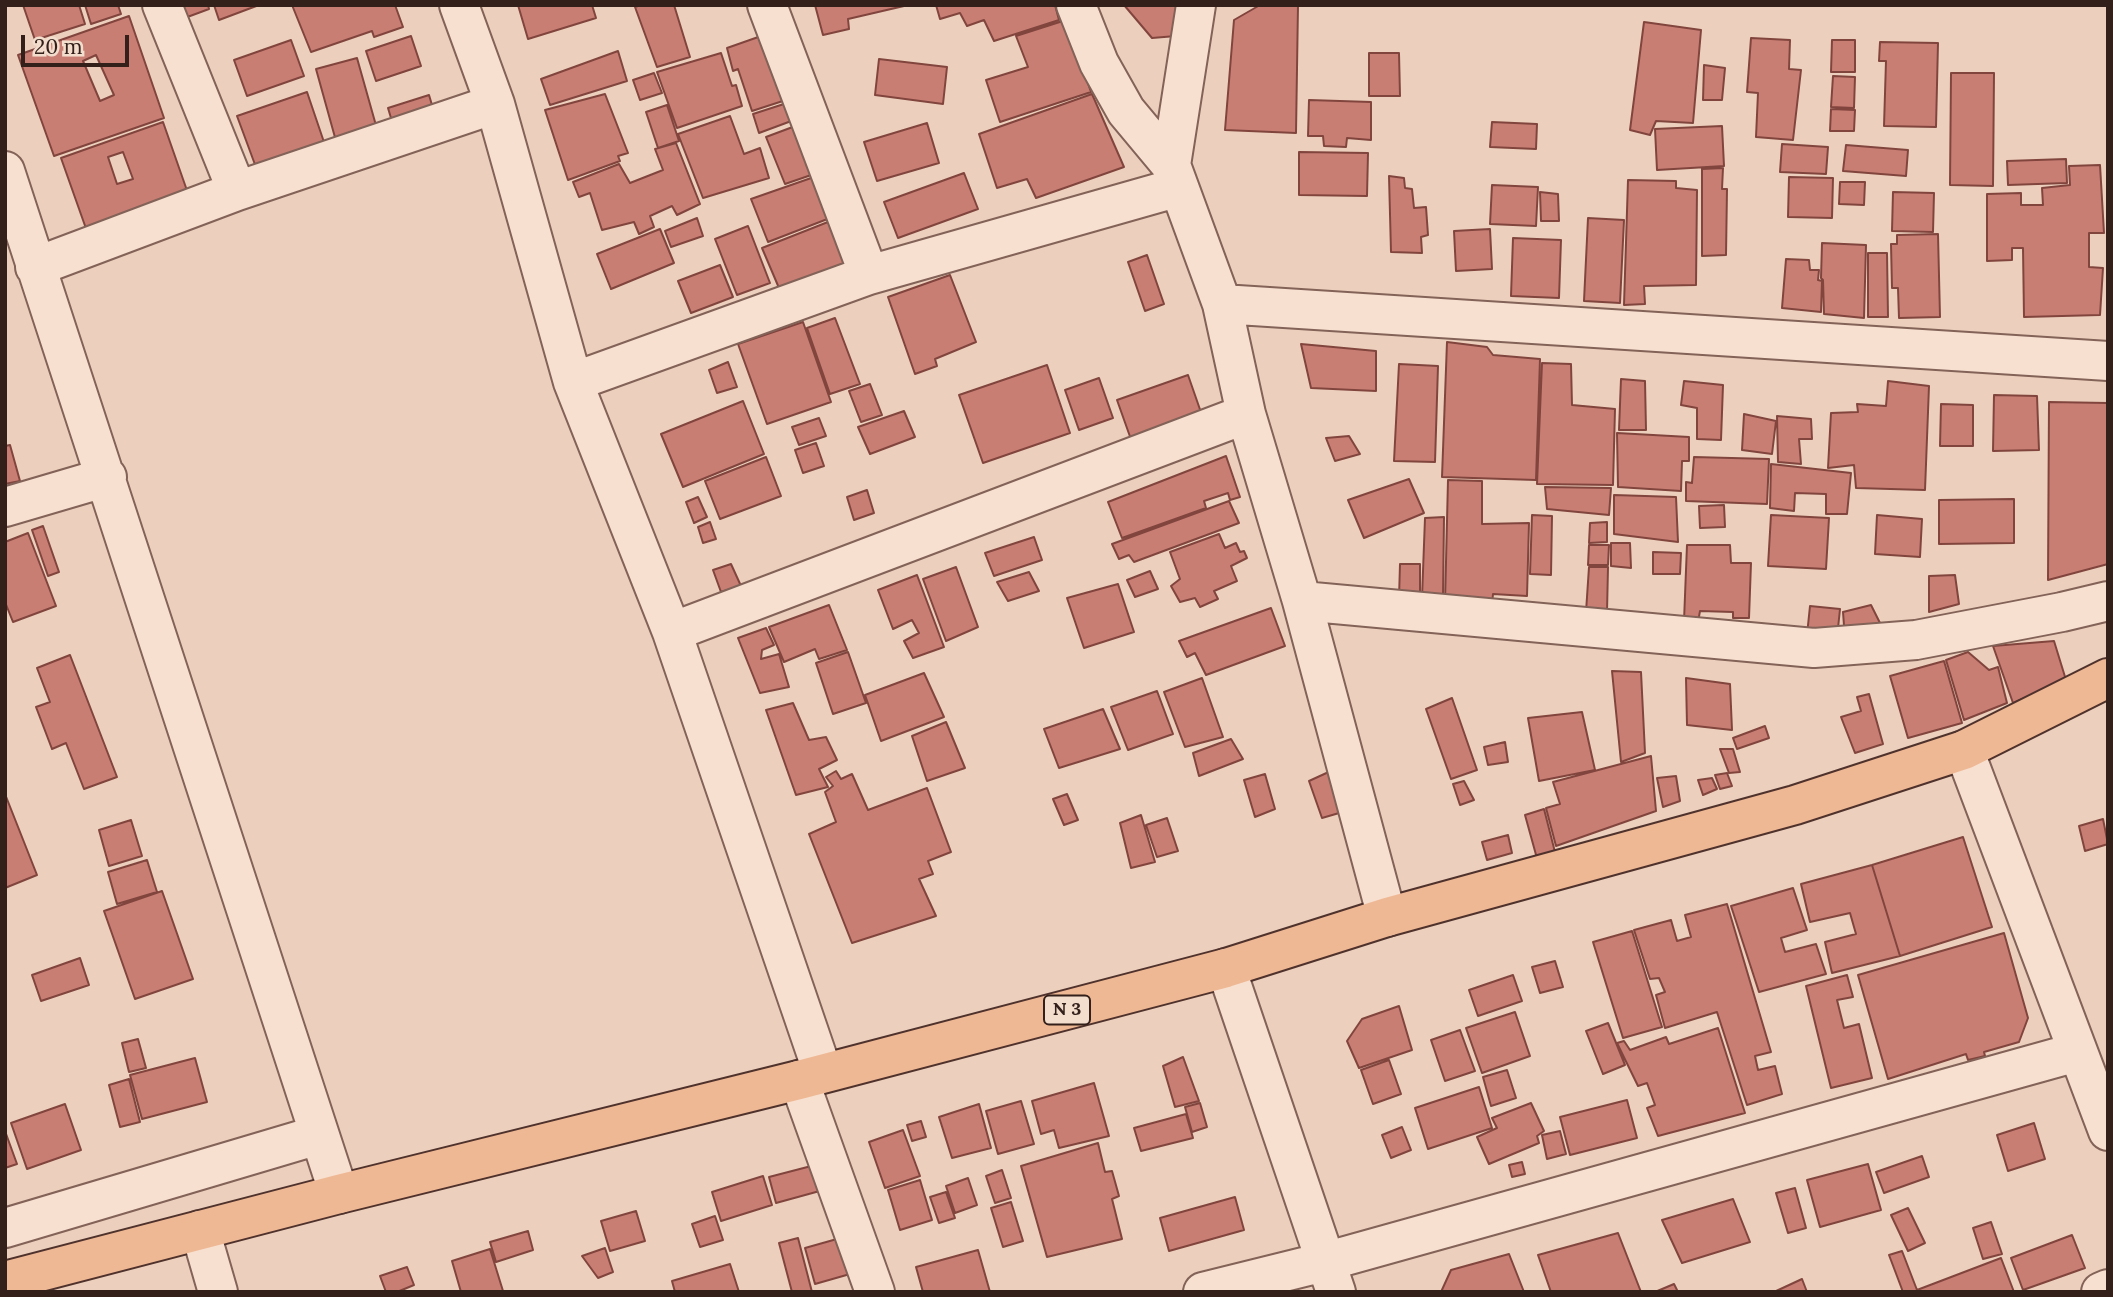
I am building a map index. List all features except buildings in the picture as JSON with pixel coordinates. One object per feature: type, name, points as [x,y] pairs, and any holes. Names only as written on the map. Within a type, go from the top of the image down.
[{"type":"main road","name":"N 3","points":[[5,1281],[1226,968],[1387,917],[1795,805],[1964,750],[2108,677]]},
{"type":"street","points":[[162,5],[237,191]]},
{"type":"street","points":[[459,5],[495,104],[573,382],[672,632],[811,1076],[875,1292]]},
{"type":"street","points":[[767,5],[869,275]]},
{"type":"street","points":[[1076,5],[1099,63],[1126,111],[1175,176],[1222,304],[1246,414],[1302,601],[1387,917]]},
{"type":"street","points":[[1175,176],[1196,5]]},
{"type":"street","points":[[35,267],[237,191],[495,104]]},
{"type":"street","points":[[5,171],[12,211],[35,267],[107,477],[339,1194]]},
{"type":"street","points":[[573,382],[869,275],[1175,176]]},
{"type":"street","points":[[1222,304],[2108,362]]},
{"type":"street","points":[[672,632],[1246,414]]},
{"type":"street","points":[[5,507],[107,477]]},
{"type":"street","points":[[1302,601],[1814,648],[1916,640],[2108,601]]},
{"type":"street","points":[[1964,750],[2108,1131]]},
{"type":"street","points":[[1226,968],[1330,1277]]},
{"type":"street","points":[[1203,1292],[1330,1277],[2077,1052]]},
{"type":"street","points":[[5,1228],[318,1135]]},
{"type":"street","points":[[200,1230],[218,1292]]},
{"type":"street","points":[[2101,1292],[2108,1289]]}]
